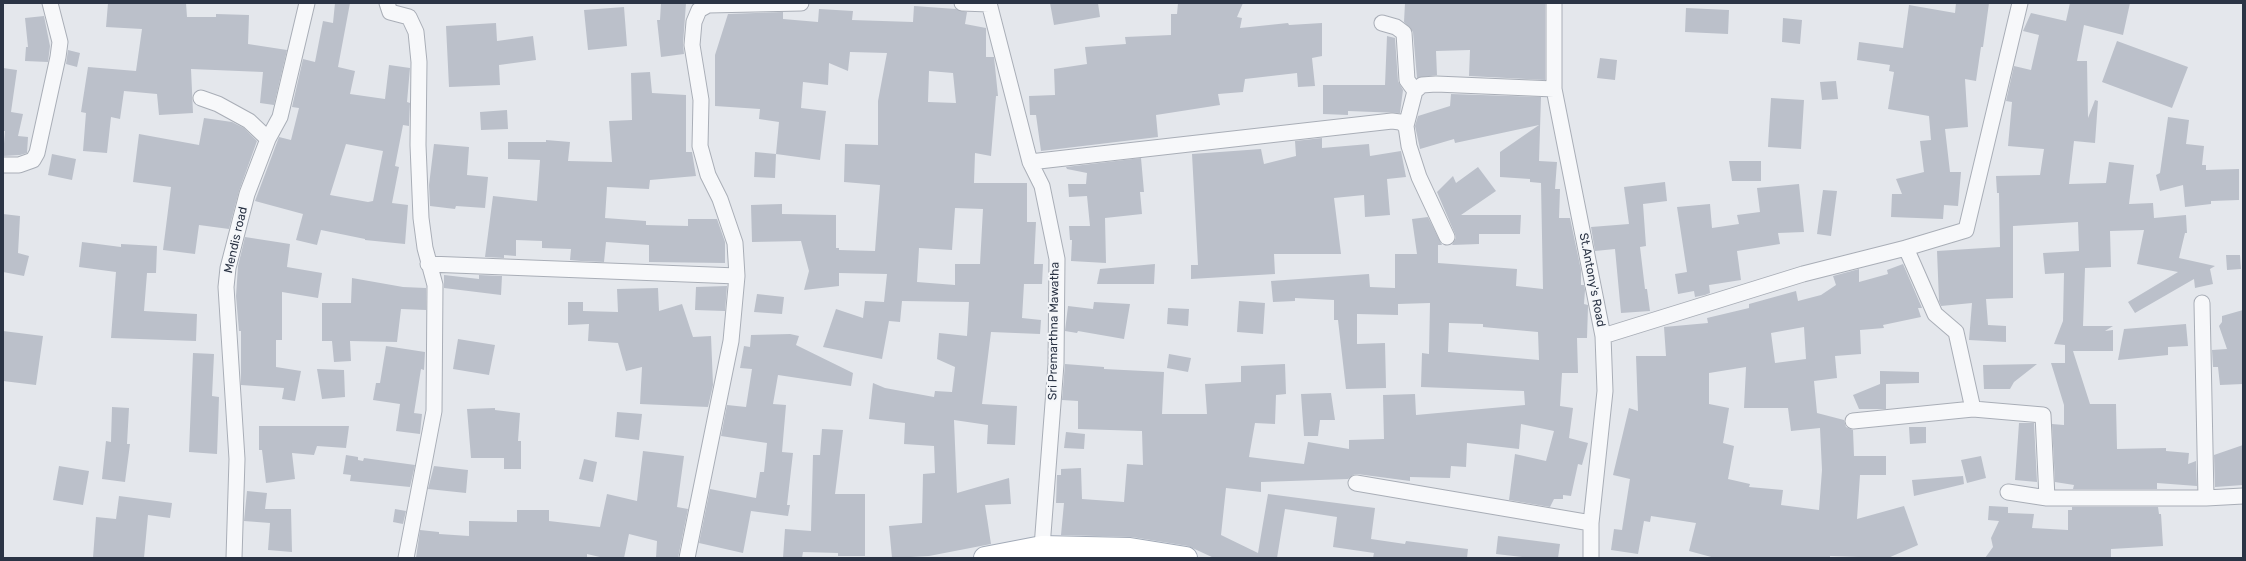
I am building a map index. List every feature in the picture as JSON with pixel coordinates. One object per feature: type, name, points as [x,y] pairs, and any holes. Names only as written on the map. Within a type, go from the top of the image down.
[{"type":"main road","points":[[985,558],[1042,547],[1130,549],[1186,558]]},
{"type":"street","points":[[3,165],[19,165],[33,160],[37,153],[60,42],[50,3]]},
{"type":"street","name":"Mendis road","points":[[234,558],[237,459],[226,287],[228,268],[245,200],[268,139],[280,117],[307,3]]},
{"type":"street","points":[[387,3],[390,12],[409,18],[416,32],[419,62],[418,145],[421,218],[428,264],[434,286],[434,411],[406,558]]},
{"type":"street","points":[[687,558],[731,341],[737,276],[735,243],[720,198],[708,175],[700,146],[701,100],[692,45],[694,22],[699,10],[708,5],[801,3]]},
{"type":"street","points":[[962,3],[989,3]]},
{"type":"street","name":"Sri Premarthna Mawatha","points":[[989,3],[1030,162],[1042,186],[1057,259],[1056,364],[1042,547]]},
{"type":"street","name":"St.Antony's Road","points":[[1554,3],[1554,89],[1603,336],[1605,391],[1591,523],[1591,558]]},
{"type":"street","points":[[1603,336],[1803,274],[1906,248],[1966,230],[2020,3]]},
{"type":"street","points":[[1382,22],[1396,27],[1404,33],[1407,80],[1415,91]]},
{"type":"street","points":[[1447,237],[1419,177],[1409,146],[1406,126],[1415,91],[1422,85],[1436,84],[1554,89]]},
{"type":"street","points":[[201,98],[218,104],[249,121],[268,139]]},
{"type":"street","points":[[1030,162],[1392,121],[1400,122],[1406,126]]},
{"type":"street","points":[[1906,248],[1935,314],[1956,332],[1973,409]]},
{"type":"street","points":[[428,264],[737,276]]},
{"type":"street","points":[[2202,303],[2206,498]]},
{"type":"street","points":[[1853,421],[1973,409],[2043,415],[2047,498]]},
{"type":"street","points":[[1356,483],[1591,523]]},
{"type":"street","points":[[2008,492],[2047,498],[2206,498],[2243,496]]},
{"type":"building","points":[[108,3],[186,3],[187,17],[216,17],[216,14],[249,15],[248,44],[287,50],[274,105],[260,103],[263,72],[191,69],[193,113],[159,115],[157,94],[124,91],[120,119],[111,117],[107,153],[83,151],[86,113],[81,112],[88,67],[136,71],[142,29],[106,27]]},
{"type":"building","points":[[335,3],[350,3],[338,67],[355,71],[350,94],[385,99],[389,65],[410,68],[407,102],[410,103],[409,126],[403,125],[395,166],[399,167],[392,203],[408,205],[405,244],[365,240],[321,230],[317,245],[296,240],[303,214],[255,201],[279,137],[291,140],[299,108],[292,107],[303,59],[315,62],[323,21],[333,23]],"holes":[[[346,144],[383,151],[373,201],[368,202],[330,195]]]},
{"type":"building","points":[[661,3],[686,3],[683,44],[684,54],[661,57],[657,20],[660,20]]},
{"type":"building","points":[[1050,3],[1098,3],[1100,17],[1054,25]]},
{"type":"building","points":[[1178,3],[1243,3],[1237,17],[1242,18],[1240,28],[1288,23],[1289,25],[1322,23],[1322,56],[1312,58],[1315,86],[1298,87],[1297,73],[1245,79],[1243,92],[1218,94],[1220,105],[1156,115],[1158,137],[1041,151],[1036,115],[1030,115],[1029,96],[1055,95],[1054,69],[1087,64],[1085,47],[1126,44],[1125,37],[1171,35],[1171,14],[1177,14]]},
{"type":"building","points":[[1405,3],[1545,3],[1545,80],[1469,76],[1470,50],[1436,51],[1437,75],[1417,78],[1413,32],[1404,22]]},
{"type":"building","points":[[1956,3],[1989,3],[1983,47],[1981,47],[1976,81],[1965,79],[1968,127],[1945,129],[1950,172],[1961,172],[1958,206],[1944,205],[1943,219],[1891,217],[1892,194],[1902,194],[1896,179],[1924,172],[1920,141],[1931,140],[1929,116],[1888,109],[1894,72],[1889,71],[1890,65],[1857,60],[1859,42],[1903,48],[1909,5],[1955,13]]},
{"type":"building","points":[[2070,3],[2130,3],[2123,35],[2084,25],[2077,61],[2087,61],[2088,118],[2095,100],[2098,101],[2095,143],[2074,141],[2069,184],[2106,183],[2109,162],[2134,165],[2129,204],[2153,203],[2154,218],[2186,215],[2187,233],[2185,233],[2179,258],[2215,266],[2210,269],[2213,284],[2195,288],[2194,279],[2135,313],[2128,302],[2178,272],[2137,264],[2144,230],[2110,231],[2111,267],[2085,268],[2083,326],[2113,326],[2105,331],[2113,330],[2113,351],[2073,351],[2090,404],[2116,404],[2117,449],[2166,448],[2166,451],[2189,453],[2188,464],[2196,461],[2197,486],[2157,483],[2157,489],[2073,489],[2074,485],[2055,482],[2052,424],[2064,425],[2064,405],[2051,363],[2065,363],[2065,345],[2054,344],[2063,321],[2064,273],[2045,274],[2043,253],[2079,251],[2078,222],[2013,226],[2013,298],[1986,299],[1988,325],[2006,326],[2006,342],[1969,340],[1972,303],[1941,306],[1939,301],[1937,251],[2000,247],[1999,193],[1997,193],[1996,176],[2040,175],[2044,149],[2008,146],[2012,102],[2006,101],[2014,66],[2031,70],[2039,35],[2023,31],[2031,13],[2066,21]]},
{"type":"building","points":[[914,6],[956,9],[967,12],[965,24],[986,28],[986,57],[994,57],[998,96],[996,96],[991,156],[975,153],[974,183],[1027,183],[1027,222],[1036,222],[1034,264],[1043,264],[1042,284],[1024,284],[1022,318],[1041,320],[1040,334],[991,332],[982,404],[1017,406],[1015,445],[987,444],[988,425],[954,420],[957,493],[1009,478],[1011,504],[985,505],[991,544],[929,556],[892,558],[889,526],[922,523],[923,474],[935,473],[934,446],[904,444],[905,423],[869,419],[873,383],[885,388],[934,397],[935,391],[952,392],[955,367],[937,359],[939,333],[967,336],[969,302],[902,301],[900,322],[889,321],[882,359],[823,347],[836,309],[863,318],[865,301],[884,302],[887,274],[839,273],[839,286],[804,290],[809,271],[801,241],[752,242],[751,205],[782,204],[782,214],[836,215],[836,248],[839,248],[839,250],[875,251],[880,185],[844,182],[845,144],[878,145],[878,101],[887,53],[850,52],[848,71],[829,63],[828,85],[803,82],[801,108],[826,111],[820,160],[776,154],[779,122],[759,119],[760,109],[715,106],[715,55],[728,14],[783,12],[783,19],[818,22],[819,9],[853,11],[852,20],[913,22]],"holes":[[[929,71],[953,73],[956,103],[928,102]],[[955,208],[983,209],[980,264],[955,264],[955,285],[917,282],[919,248],[952,250]]]},
{"type":"building","points":[[624,7],[627,46],[588,50],[584,10]]},
{"type":"building","points":[[1686,8],[1729,10],[1728,34],[1685,32]]},
{"type":"building","points":[[44,16],[50,46],[48,62],[25,61],[26,47],[28,47],[25,18]]},
{"type":"building","points":[[1783,18],[1802,20],[1800,44],[1782,42]]},
{"type":"building","points":[[496,23],[497,41],[533,36],[536,60],[499,65],[500,85],[449,87],[446,26]]},
{"type":"building","points":[[1387,36],[1395,38],[1398,81],[1403,90],[1400,113],[1348,111],[1348,115],[1323,114],[1323,85],[1385,85]]},
{"type":"building","points":[[2117,41],[2188,67],[2172,108],[2102,82]]},
{"type":"building","points":[[68,50],[80,53],[77,67],[66,64]]},
{"type":"building","points":[[1600,58],[1617,60],[1615,80],[1597,78]]},
{"type":"building","points":[[3,68],[17,70],[11,112],[23,114],[18,136],[28,137],[27,153],[20,155],[3,156],[5,131],[3,131]]},
{"type":"building","points":[[650,72],[652,93],[686,95],[686,152],[692,152],[696,176],[650,180],[649,189],[607,187],[605,218],[646,221],[646,225],[688,226],[688,219],[717,219],[725,242],[725,263],[649,262],[649,245],[606,242],[604,262],[570,260],[571,249],[542,248],[542,241],[516,240],[516,256],[504,255],[504,258],[485,257],[493,196],[537,201],[540,160],[508,159],[508,142],[546,142],[546,140],[570,142],[568,161],[612,162],[609,121],[632,120],[631,73]]},
{"type":"building","points":[[1836,81],[1838,99],[1822,100],[1820,82]]},
{"type":"building","points":[[1451,94],[1541,97],[1539,161],[1557,162],[1555,189],[1560,189],[1559,218],[1570,218],[1581,270],[1581,285],[1584,285],[1585,290],[1584,304],[1588,305],[1587,338],[1577,338],[1578,373],[1562,373],[1560,406],[1573,408],[1569,438],[1588,443],[1582,465],[1578,464],[1571,496],[1563,495],[1563,499],[1554,499],[1550,507],[1509,500],[1515,454],[1546,461],[1554,431],[1521,424],[1519,449],[1467,443],[1466,467],[1451,466],[1450,478],[1410,477],[1410,481],[1357,474],[1348,479],[1261,482],[1261,492],[1226,488],[1221,535],[1258,553],[1268,494],[1375,508],[1371,539],[1405,544],[1406,541],[1468,549],[1467,558],[1373,558],[1374,553],[1333,547],[1337,517],[1285,509],[1277,558],[1214,558],[1188,546],[1132,537],[1061,535],[1064,503],[1056,503],[1057,475],[1061,475],[1061,469],[1081,468],[1082,499],[1124,502],[1127,464],[1143,465],[1142,431],[1078,429],[1078,401],[1062,400],[1065,364],[1104,367],[1104,369],[1164,372],[1162,414],[1207,414],[1205,384],[1241,382],[1241,366],[1285,364],[1286,394],[1276,395],[1275,424],[1255,423],[1249,457],[1304,464],[1308,442],[1349,449],[1349,440],[1384,439],[1383,395],[1415,394],[1416,415],[1525,405],[1524,391],[1421,387],[1422,353],[1429,354],[1430,303],[1398,304],[1398,315],[1357,314],[1357,344],[1385,343],[1386,388],[1346,389],[1338,320],[1334,320],[1334,300],[1295,298],[1295,301],[1273,302],[1271,281],[1369,274],[1370,287],[1395,288],[1395,254],[1417,254],[1412,219],[1428,217],[1442,245],[1438,245],[1438,263],[1517,269],[1516,286],[1543,289],[1541,183],[1530,182],[1530,179],[1500,177],[1500,152],[1539,125],[1455,143],[1454,139],[1420,149],[1415,126],[1418,116],[1450,106]],"holes":[[[1449,323],[1483,324],[1483,327],[1538,332],[1539,360],[1448,352]]]},
{"type":"building","points":[[1771,98],[1804,100],[1801,149],[1768,147]]},
{"type":"building","points":[[507,110],[508,129],[481,130],[480,112]]},
{"type":"building","points":[[2168,117],[2189,120],[2186,144],[2204,146],[2202,165],[2206,165],[2206,170],[2239,169],[2239,200],[2211,201],[2211,204],[2185,207],[2183,185],[2160,191],[2156,175],[2160,173]]},
{"type":"building","points":[[204,118],[232,122],[244,128],[257,141],[239,191],[229,229],[199,225],[195,254],[163,250],[171,187],[133,182],[139,134],[199,145]]},
{"type":"building","points":[[1322,138],[1322,148],[1369,144],[1370,156],[1401,151],[1406,177],[1387,179],[1390,215],[1365,217],[1364,195],[1334,198],[1341,254],[1274,254],[1275,274],[1191,279],[1191,265],[1198,265],[1192,154],[1261,149],[1264,164],[1296,156],[1295,141]]},
{"type":"building","points":[[434,144],[469,147],[467,175],[488,177],[485,208],[456,206],[455,209],[430,206],[429,185]]},
{"type":"building","points":[[755,152],[776,154],[775,178],[754,177]]},
{"type":"building","points":[[52,154],[76,159],[72,180],[48,175]]},
{"type":"building","points":[[1141,158],[1144,192],[1140,192],[1142,214],[1105,218],[1106,263],[1071,261],[1072,240],[1070,240],[1069,226],[1090,226],[1087,196],[1069,197],[1068,184],[1086,184],[1087,173],[1067,169],[1066,167]]},
{"type":"building","points":[[1729,161],[1761,161],[1761,181],[1732,181]]},
{"type":"building","points":[[1478,167],[1496,191],[1461,215],[1521,215],[1520,234],[1479,234],[1479,244],[1452,245],[1456,238],[1455,234],[1437,192],[1453,176],[1456,183]]},
{"type":"building","points":[[1665,182],[1667,201],[1643,204],[1646,246],[1640,247],[1645,289],[1647,289],[1650,311],[1621,313],[1615,249],[1595,251],[1591,227],[1629,224],[1624,187]]},
{"type":"building","points":[[1799,184],[1804,232],[1778,233],[1780,244],[1737,251],[1741,280],[1709,285],[1710,293],[1705,295],[1695,297],[1694,291],[1678,294],[1675,274],[1687,272],[1677,207],[1710,204],[1712,228],[1739,224],[1737,215],[1760,212],[1757,188]]},
{"type":"building","points":[[1823,190],[1837,191],[1831,236],[1817,234]]},
{"type":"building","points":[[3,214],[20,216],[18,253],[29,256],[24,276],[3,272]]},
{"type":"building","points":[[245,237],[290,244],[287,267],[322,273],[318,298],[282,292],[282,340],[276,340],[276,367],[301,371],[295,401],[282,399],[284,388],[241,385],[241,331],[239,331],[236,296],[238,266]]},
{"type":"building","points":[[82,242],[121,247],[121,244],[157,246],[156,273],[147,273],[144,311],[197,314],[196,341],[111,338],[116,272],[79,267]]},
{"type":"building","points":[[2226,255],[2240,255],[2241,269],[2227,270]]},
{"type":"building","points":[[1155,264],[1154,284],[1097,284],[1100,269]]},
{"type":"building","points":[[1903,264],[1922,308],[1918,308],[1921,317],[1883,325],[1884,328],[1860,330],[1861,354],[1835,356],[1837,378],[1814,381],[1817,413],[1844,420],[1846,427],[1853,430],[1854,456],[1886,456],[1886,475],[1860,475],[1857,519],[1904,506],[1918,545],[1888,558],[1830,556],[1830,558],[1715,558],[1689,551],[1696,523],[1651,516],[1650,522],[1644,521],[1638,554],[1611,550],[1614,529],[1622,530],[1630,479],[1613,475],[1629,408],[1638,411],[1636,356],[1666,356],[1664,327],[1708,323],[1707,318],[1749,308],[1749,304],[1796,291],[1798,301],[1821,295],[1836,285],[1833,276],[1859,269],[1859,282],[1888,274],[1887,270]],"holes":[[[1804,327],[1806,359],[1775,363],[1771,333]],[[1746,367],[1744,408],[1788,408],[1791,431],[1820,428],[1822,470],[1819,510],[1781,505],[1783,490],[1749,487],[1750,484],[1728,479],[1734,446],[1723,443],[1729,408],[1709,404],[1709,373]]]},
{"type":"building","points":[[444,275],[479,279],[479,275],[502,276],[501,295],[444,288]]},
{"type":"building","points":[[352,278],[403,287],[426,288],[426,310],[401,309],[397,342],[350,341],[351,361],[334,362],[332,341],[322,341],[322,303],[351,303]]},
{"type":"building","points":[[727,286],[725,311],[695,310],[696,287]]},
{"type":"building","points":[[658,288],[659,311],[682,304],[693,337],[711,336],[713,385],[708,407],[640,404],[642,367],[626,371],[618,343],[588,341],[589,324],[568,325],[568,302],[583,302],[583,311],[618,312],[617,289]]},
{"type":"building","points":[[757,294],[784,297],[782,314],[754,312]]},
{"type":"building","points":[[1239,301],[1265,303],[1263,334],[1237,332]]},
{"type":"building","points":[[1094,302],[1130,304],[1124,339],[1078,331],[1077,333],[1065,331],[1068,306],[1093,309]]},
{"type":"building","points":[[1168,308],[1189,309],[1188,326],[1167,324]]},
{"type":"building","points":[[2243,310],[2243,384],[2220,385],[2218,367],[2213,367],[2212,350],[2227,349],[2219,326],[2222,322],[2222,316]]},
{"type":"building","points":[[2186,324],[2188,346],[2168,347],[2168,355],[2118,360],[2124,329]]},
{"type":"building","points":[[3,331],[43,336],[36,385],[3,381]]},
{"type":"building","points":[[790,334],[799,336],[796,345],[853,373],[851,386],[778,375],[773,404],[786,405],[782,452],[793,453],[787,505],[790,505],[788,516],[751,511],[743,553],[699,543],[710,489],[756,498],[760,472],[764,472],[767,443],[721,436],[727,405],[746,407],[752,369],[740,368],[744,346],[750,347],[751,335]]},
{"type":"building","points":[[458,339],[495,345],[489,375],[453,369]]},
{"type":"building","points":[[386,346],[425,352],[424,370],[421,369],[414,413],[422,414],[420,434],[396,431],[400,404],[373,400],[376,383],[380,383]]},
{"type":"building","points":[[193,353],[214,354],[212,396],[219,397],[217,454],[189,452]]},
{"type":"building","points":[[1169,354],[1191,358],[1188,372],[1167,368]]},
{"type":"building","points":[[2037,364],[2014,382],[2010,389],[1984,389],[1983,365]]},
{"type":"building","points":[[317,369],[344,370],[345,397],[322,399]]},
{"type":"building","points":[[1880,371],[1919,372],[1919,383],[1886,384],[1886,409],[1859,409],[1853,395],[1880,384]]},
{"type":"building","points":[[1331,393],[1335,420],[1320,420],[1318,436],[1304,436],[1301,394]]},
{"type":"building","points":[[112,407],[129,408],[127,444],[130,444],[125,482],[102,479],[106,441],[111,442]]},
{"type":"building","points":[[495,408],[495,410],[520,413],[518,441],[521,441],[521,469],[504,469],[504,458],[471,458],[467,409]]},
{"type":"building","points":[[617,412],[642,414],[639,440],[615,437]]},
{"type":"building","points":[[2019,423],[2034,423],[2037,482],[2015,480]]},
{"type":"building","points":[[259,426],[349,426],[346,448],[317,446],[314,455],[292,453],[295,479],[266,483],[262,450],[259,450]]},
{"type":"building","points":[[1909,427],[1926,427],[1926,443],[1910,444]]},
{"type":"building","points":[[822,429],[843,430],[835,494],[865,494],[865,556],[838,556],[838,553],[803,552],[802,558],[783,558],[785,529],[811,531],[813,455],[820,455]]},
{"type":"building","points":[[1066,432],[1085,434],[1084,449],[1064,448]]},
{"type":"building","points":[[2243,445],[2243,485],[2215,487],[2214,455]]},
{"type":"building","points":[[643,451],[684,456],[677,507],[688,509],[678,558],[656,558],[657,541],[629,534],[624,558],[604,558],[587,554],[587,558],[416,558],[420,530],[439,532],[439,534],[469,536],[469,521],[517,522],[517,510],[549,510],[549,521],[600,527],[607,494],[637,501]]},
{"type":"building","points":[[346,455],[358,457],[358,460],[363,461],[364,458],[415,465],[410,487],[350,481],[351,475],[343,474]]},
{"type":"building","points":[[1981,456],[1986,478],[1967,483],[1961,460]]},
{"type":"building","points":[[584,459],[597,462],[593,482],[579,479]]},
{"type":"building","points":[[59,466],[89,471],[83,505],[53,500]]},
{"type":"building","points":[[434,466],[468,470],[466,493],[428,489]]},
{"type":"building","points":[[1963,476],[1964,484],[1914,496],[1912,480]]},
{"type":"building","points":[[247,491],[267,493],[265,509],[291,509],[292,552],[268,550],[270,523],[244,521]]},
{"type":"building","points":[[119,496],[172,503],[170,518],[148,515],[144,558],[93,558],[96,517],[116,519]]},
{"type":"building","points":[[1989,506],[2008,507],[2008,513],[2034,514],[2032,528],[2068,530],[2068,510],[2072,510],[2072,507],[2158,507],[2159,514],[2161,514],[2163,546],[2111,549],[2111,558],[1985,558],[1993,547],[1991,538],[1999,521],[1988,520]]},
{"type":"building","points":[[395,509],[406,511],[403,524],[393,522]]},
{"type":"building","points":[[1498,536],[1560,544],[1558,558],[1531,558],[1496,554]]}]
